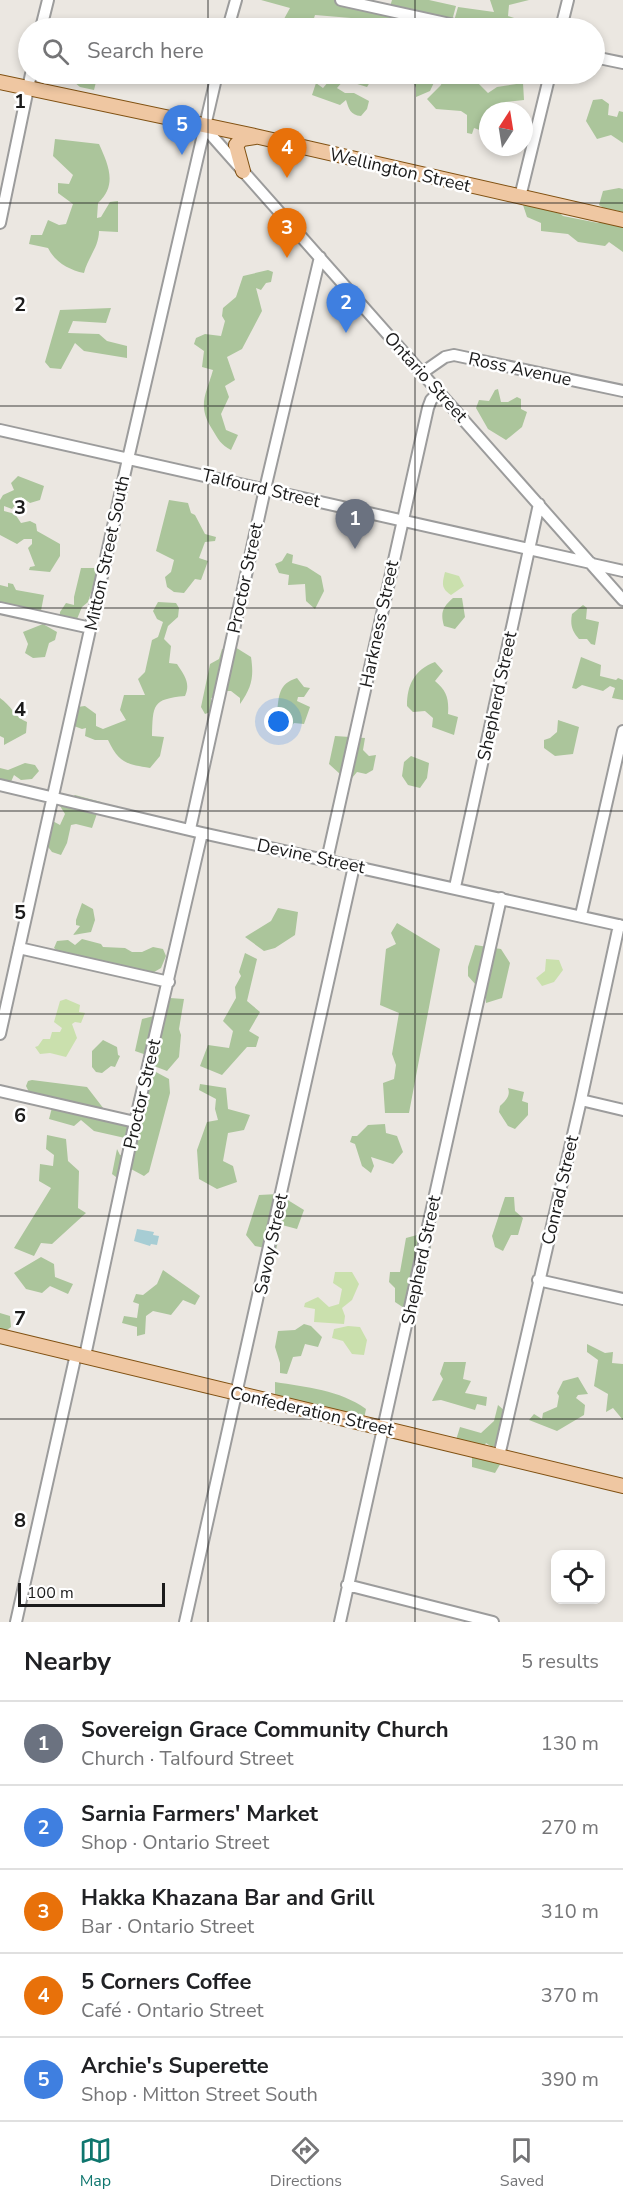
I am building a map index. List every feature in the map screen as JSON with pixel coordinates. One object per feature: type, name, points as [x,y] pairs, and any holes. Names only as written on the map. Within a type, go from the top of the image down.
[{"type":"main road","name":"Wellington Street","points":[[0,82],[255,136],[623,220]]},
{"type":"main road","points":[[243,171],[236,145],[242,139],[255,136]]},
{"type":"main road","name":"Confederation Street","points":[[0,1336],[623,1486]]},
{"type":"street","points":[[44,18],[48,0]]},
{"type":"street","points":[[231,18],[236,0]]},
{"type":"street","points":[[341,0],[423,18]]},
{"type":"street","points":[[564,18],[568,0]]},
{"type":"street","points":[[605,59],[623,63]]},
{"type":"street","points":[[0,223],[28,84]]},
{"type":"street","name":"Mitton Street South","points":[[0,1034],[128,459],[215,84]]},
{"type":"street","points":[[520,197],[548,84]]},
{"type":"street","name":"Ontario Street","points":[[204,127],[623,600]]},
{"type":"street","name":"Proctor Street","points":[[190,829],[265,489],[320,257]]},
{"type":"street","name":"Ross Avenue","points":[[422,373],[445,357],[454,355],[623,391]]},
{"type":"street","name":"Harkness Street","points":[[327,860],[428,408],[431,400],[439,392]]},
{"type":"street","name":"Talfourd Street","points":[[0,430],[623,571]]},
{"type":"street","name":"Shepherd Street","points":[[455,887],[538,504]]},
{"type":"street","points":[[0,608],[91,628]]},
{"type":"street","points":[[581,915],[623,731]]},
{"type":"street","name":"Devine Street","points":[[0,785],[202,833],[621,925]]},
{"type":"street","name":"Proctor Street","points":[[16,1622],[169,982],[202,833]]},
{"type":"street","name":"Savoy Street","points":[[185,1622],[354,866]]},
{"type":"street","name":"Shepherd Street","points":[[340,1622],[501,898]]},
{"type":"street","name":"Conrad Street","points":[[498,1456],[621,925]]},
{"type":"street","points":[[19,948],[169,982]]},
{"type":"street","points":[[0,1090],[135,1122]]},
{"type":"street","points":[[581,1100],[623,1110]]},
{"type":"street","points":[[538,1281],[623,1299]]},
{"type":"street","points":[[347,1585],[493,1622]]},
{"type":"green space","points":[[261,0],[347,0],[388,13],[392,0],[429,0],[456,6],[453,18],[351,18],[315,15],[314,18],[284,18],[290,8]]},
{"type":"green space","points":[[490,0],[529,0],[509,5],[508,16],[514,18],[455,18],[458,7],[494,12]]},
{"type":"green space","points":[[76,84],[96,84],[94,90]]},
{"type":"green space","points":[[316,84],[323,88],[326,84],[341,84],[337,88],[345,93],[354,93],[369,101],[367,109],[361,116],[357,115],[349,109],[346,100],[340,105],[312,95]]},
{"type":"green space","points":[[414,84],[433,84],[430,91],[416,97]]},
{"type":"green space","points":[[441,84],[479,84],[488,93],[497,87],[523,84],[524,100],[479,102],[479,130],[474,128],[472,134],[467,133],[467,115],[461,111],[436,109],[427,99]]},
{"type":"green space","points":[[602,99],[609,104],[608,115],[617,117],[619,111],[623,112],[623,143],[611,135],[597,139],[586,121],[593,100]]},
{"type":"green space","points":[[55,139],[99,144],[108,167],[109,182],[108,189],[98,203],[97,218],[101,217],[110,202],[118,201],[118,232],[99,231],[97,242],[84,273],[63,265],[48,248],[29,244],[31,235],[42,235],[48,220],[59,225],[66,224],[73,204],[58,193],[58,183],[69,184],[73,175],[53,156]]},
{"type":"green space","points":[[623,189],[623,212],[599,205],[603,191]]},
{"type":"green space","points":[[522,202],[555,209],[563,216],[598,223],[604,220],[623,224],[623,252],[609,242],[605,246],[578,242],[568,234],[541,231],[541,223],[527,217]]},
{"type":"green space","points":[[268,270],[273,272],[271,282],[266,283],[261,290],[256,288],[262,311],[242,349],[227,357],[235,380],[225,386],[229,397],[221,414],[226,430],[238,435],[231,450],[218,439],[207,421],[204,400],[213,370],[202,367],[204,351],[194,344],[196,338],[205,334],[221,336],[225,321],[222,316],[223,308],[236,297],[243,276]]},
{"type":"green space","points":[[111,308],[106,323],[73,321],[68,333],[99,334],[107,341],[127,346],[127,358],[84,351],[75,343],[61,369],[50,368],[45,362],[60,310]]},
{"type":"green space","points":[[498,389],[501,402],[508,402],[517,397],[521,399],[521,409],[527,412],[522,427],[506,440],[488,429],[476,408],[479,400],[489,401]]},
{"type":"green space","points":[[18,476],[44,486],[40,500],[30,503],[21,497],[12,509],[4,506],[4,511],[15,514],[21,523],[30,521],[36,524],[37,531],[60,544],[60,556],[50,572],[29,570],[30,567],[35,566],[28,548],[32,544],[32,539],[24,539],[17,544],[0,535],[0,500],[3,495],[14,490],[11,483]]},
{"type":"green space","points":[[169,500],[188,503],[191,513],[195,515],[205,534],[216,537],[215,541],[205,542],[199,558],[208,561],[201,580],[195,579],[184,593],[174,592],[167,587],[165,577],[171,572],[174,560],[156,551]]},
{"type":"green space","points":[[287,553],[293,555],[292,563],[307,567],[321,576],[324,591],[315,609],[306,601],[305,584],[288,585],[289,575],[279,573],[275,564],[282,561]]},
{"type":"green space","points":[[81,568],[96,568],[96,577],[88,602],[82,607],[77,619],[67,625],[59,624],[60,612],[66,603],[74,605]]},
{"type":"green space","points":[[445,572],[459,576],[464,586],[451,595],[443,585]]},
{"type":"green space","points":[[8,583],[13,584],[16,590],[44,595],[40,616],[0,607],[0,585],[8,587]]},
{"type":"green space","points":[[453,598],[462,598],[465,617],[455,629],[444,626],[442,617],[445,607]]},
{"type":"green space","points":[[158,602],[176,603],[179,608],[178,617],[168,626],[164,639],[171,646],[169,663],[177,664],[186,679],[187,691],[185,696],[166,699],[156,706],[152,736],[164,737],[160,756],[150,768],[124,761],[116,754],[108,740],[95,740],[85,736],[86,728],[74,726],[73,716],[77,707],[85,706],[96,714],[96,726],[103,729],[126,720],[120,710],[124,695],[145,695],[138,679],[145,672],[152,640],[158,637],[163,622],[157,619],[153,611]]},
{"type":"green space","points":[[583,605],[587,608],[586,619],[599,622],[595,645],[587,639],[579,639],[572,628],[572,614]]},
{"type":"green space","points":[[43,624],[57,632],[55,640],[49,643],[45,657],[33,658],[25,653],[28,644],[23,632]]},
{"type":"green space","points":[[235,647],[251,657],[252,676],[247,692],[240,704],[240,698],[231,691],[225,691],[222,696],[211,698],[213,711],[205,714],[201,707],[210,664],[219,659],[222,649]]},
{"type":"green space","points":[[581,657],[601,665],[600,676],[623,680],[623,700],[612,698],[615,688],[610,686],[603,691],[582,685],[576,689],[572,688]]},
{"type":"green space","points":[[435,662],[443,671],[435,681],[446,696],[448,714],[458,717],[454,735],[432,727],[433,718],[425,711],[413,712],[407,706],[408,691],[413,679],[422,669]]},
{"type":"green space","points":[[297,678],[304,687],[310,688],[304,697],[298,697],[297,701],[310,707],[304,724],[294,723],[289,730],[286,730],[285,719],[277,713],[279,696],[286,684]]},
{"type":"green space","points":[[0,698],[19,718],[27,722],[26,733],[4,745],[4,738],[0,736]]},
{"type":"green space","points":[[558,720],[579,727],[573,754],[555,756],[544,748],[544,740],[557,732]]},
{"type":"green space","points":[[335,736],[365,738],[363,750],[369,756],[376,755],[373,770],[366,774],[357,772],[352,778],[344,770],[340,774],[329,764]]},
{"type":"green space","points":[[411,756],[429,763],[427,778],[420,788],[408,785],[402,776],[404,762]]},
{"type":"green space","points":[[25,763],[35,765],[39,771],[32,779],[21,780],[14,775],[10,784],[0,783],[0,768],[8,770]]},
{"type":"green space","points":[[75,795],[101,802],[92,828],[71,825],[67,843],[61,855],[52,852],[45,843],[49,819],[60,825],[65,814],[60,806]]},
{"type":"green space","points":[[82,903],[93,909],[95,920],[91,932],[73,935],[80,926],[76,925],[76,920]]},
{"type":"green space","points":[[278,908],[298,912],[295,935],[275,948],[264,951],[245,937],[271,921]]},
{"type":"green space","points":[[397,923],[440,949],[409,1113],[385,1113],[383,1083],[394,1079],[396,1065],[392,1054],[399,1013],[380,1005],[386,949],[396,944],[391,933]]},
{"type":"green space","points":[[82,939],[101,944],[103,947],[125,948],[132,952],[142,952],[153,947],[163,949],[166,956],[161,968],[149,975],[130,967],[120,973],[84,965],[77,954],[61,954],[54,948],[57,941],[68,940],[75,945]]},
{"type":"green space","points":[[475,945],[501,949],[510,963],[502,998],[486,1003],[485,986],[476,985],[468,976],[468,967]]},
{"type":"green space","points":[[245,953],[257,959],[247,1001],[260,1012],[249,1031],[259,1037],[256,1047],[247,1047],[222,1075],[200,1066],[208,1045],[229,1048],[233,1031],[223,1021],[236,998],[235,987],[241,976],[239,972]]},
{"type":"green space","points":[[546,959],[559,960],[563,970],[554,982],[542,986],[536,978],[545,971]]},
{"type":"green space","points":[[170,998],[184,999],[179,1029],[181,1035],[179,1057],[167,1071],[154,1066],[158,1059],[135,1051],[142,1019],[158,1015]]},
{"type":"green space","points":[[66,999],[80,1005],[79,1012],[85,1013],[81,1023],[72,1024],[77,1038],[66,1057],[50,1053],[40,1054],[35,1047],[43,1039],[50,1039],[52,1032],[60,1032],[62,1028],[54,1022],[60,1001]]},
{"type":"green space","points":[[103,1040],[117,1047],[120,1056],[115,1067],[111,1066],[102,1073],[96,1072],[92,1067],[92,1051]]},
{"type":"green space","points":[[154,1071],[169,1079],[170,1093],[149,1172],[144,1176],[131,1169],[127,1177],[116,1177],[112,1174],[117,1149],[120,1155],[125,1154],[137,1124],[133,1100],[139,1083]]},
{"type":"green space","points":[[28,1081],[87,1087],[107,1113],[130,1124],[125,1138],[94,1131],[81,1120],[74,1126],[49,1119],[54,1100],[29,1092],[26,1086]]},
{"type":"green space","points":[[200,1084],[226,1088],[228,1109],[250,1115],[244,1130],[228,1133],[223,1161],[233,1166],[237,1182],[217,1189],[199,1179],[197,1150],[207,1122],[218,1120],[215,1109],[216,1099],[199,1090]]},
{"type":"green space","points":[[508,1088],[524,1092],[522,1101],[528,1103],[528,1115],[515,1129],[508,1126],[499,1112],[500,1106],[508,1096]]},
{"type":"green space","points":[[385,1124],[386,1133],[397,1136],[403,1152],[393,1164],[371,1157],[374,1166],[371,1173],[362,1166],[355,1144],[350,1142],[352,1136],[357,1136],[368,1125]]},
{"type":"green space","points":[[47,1135],[66,1139],[68,1161],[79,1171],[78,1208],[86,1213],[52,1244],[41,1243],[34,1256],[14,1248],[51,1188],[39,1181],[40,1164],[53,1166],[54,1155],[46,1149]]},
{"type":"green space","points":[[278,1194],[304,1210],[297,1229],[282,1225],[276,1250],[255,1246],[246,1235],[259,1195]]},
{"type":"green space","points":[[505,1197],[514,1197],[515,1211],[523,1218],[518,1235],[511,1235],[503,1251],[495,1247],[492,1236]]},
{"type":"green space","points":[[417,1235],[431,1247],[415,1307],[407,1310],[395,1302],[395,1288],[389,1282],[390,1272],[400,1272],[406,1238]]},
{"type":"green space","points":[[41,1257],[54,1264],[55,1277],[73,1284],[68,1294],[50,1286],[42,1293],[26,1289],[14,1273]]},
{"type":"green space","points":[[163,1270],[200,1296],[195,1305],[183,1300],[171,1315],[153,1311],[146,1316],[145,1334],[137,1336],[137,1327],[122,1323],[124,1316],[137,1318],[139,1304],[133,1302],[136,1294],[143,1295],[157,1284]]},
{"type":"green space","points":[[335,1272],[352,1272],[359,1284],[352,1300],[342,1308],[345,1316],[344,1324],[314,1322],[315,1309],[304,1307],[305,1303],[318,1297],[329,1307],[339,1304],[342,1289],[333,1283]]},
{"type":"green space","points":[[0,1313],[10,1316],[11,1327],[0,1335]]},
{"type":"green space","points":[[304,1324],[311,1326],[322,1337],[318,1347],[305,1344],[301,1356],[293,1357],[287,1374],[280,1373],[280,1363],[275,1347],[278,1331],[295,1330]]},
{"type":"green space","points":[[348,1326],[360,1327],[367,1340],[364,1355],[352,1354],[343,1341],[332,1338],[334,1329]]},
{"type":"green space","points":[[587,1344],[605,1353],[613,1352],[612,1363],[623,1364],[623,1420],[613,1408],[606,1412],[608,1394],[594,1386],[598,1360],[587,1352]]},
{"type":"green space","points":[[444,1362],[466,1362],[463,1379],[471,1381],[465,1393],[487,1397],[486,1406],[477,1404],[475,1410],[441,1400],[432,1401],[443,1379],[440,1374]]},
{"type":"green space","points":[[578,1377],[588,1394],[578,1395],[576,1398],[585,1405],[584,1415],[557,1431],[529,1420],[534,1414],[542,1419],[543,1413],[557,1407],[559,1396],[557,1393],[563,1381]]},
{"type":"green space","points":[[275,1382],[322,1390],[345,1397],[366,1409],[364,1419],[275,1400]]},
{"type":"green space","points":[[498,1405],[513,1418],[508,1443],[492,1447],[486,1443],[483,1448],[502,1461],[495,1473],[472,1467],[472,1447],[456,1440],[460,1427],[481,1433],[494,1421]]},
{"type":"water","points":[[137,1229],[154,1232],[153,1235],[159,1236],[157,1245],[151,1244],[150,1246],[134,1241]]},
{"type":"place","name":"Archie's Superette","points":[[182,155]]},
{"type":"place","name":"5 Corners Coffee","points":[[287,178]]},
{"type":"place","name":"Hakka Khazana Bar and Grill","points":[[287,258]]},
{"type":"place","name":"Sarnia Farmers' Market","points":[[346,333]]},
{"type":"place","name":"Sovereign Grace Community Church","points":[[355,549]]}]
